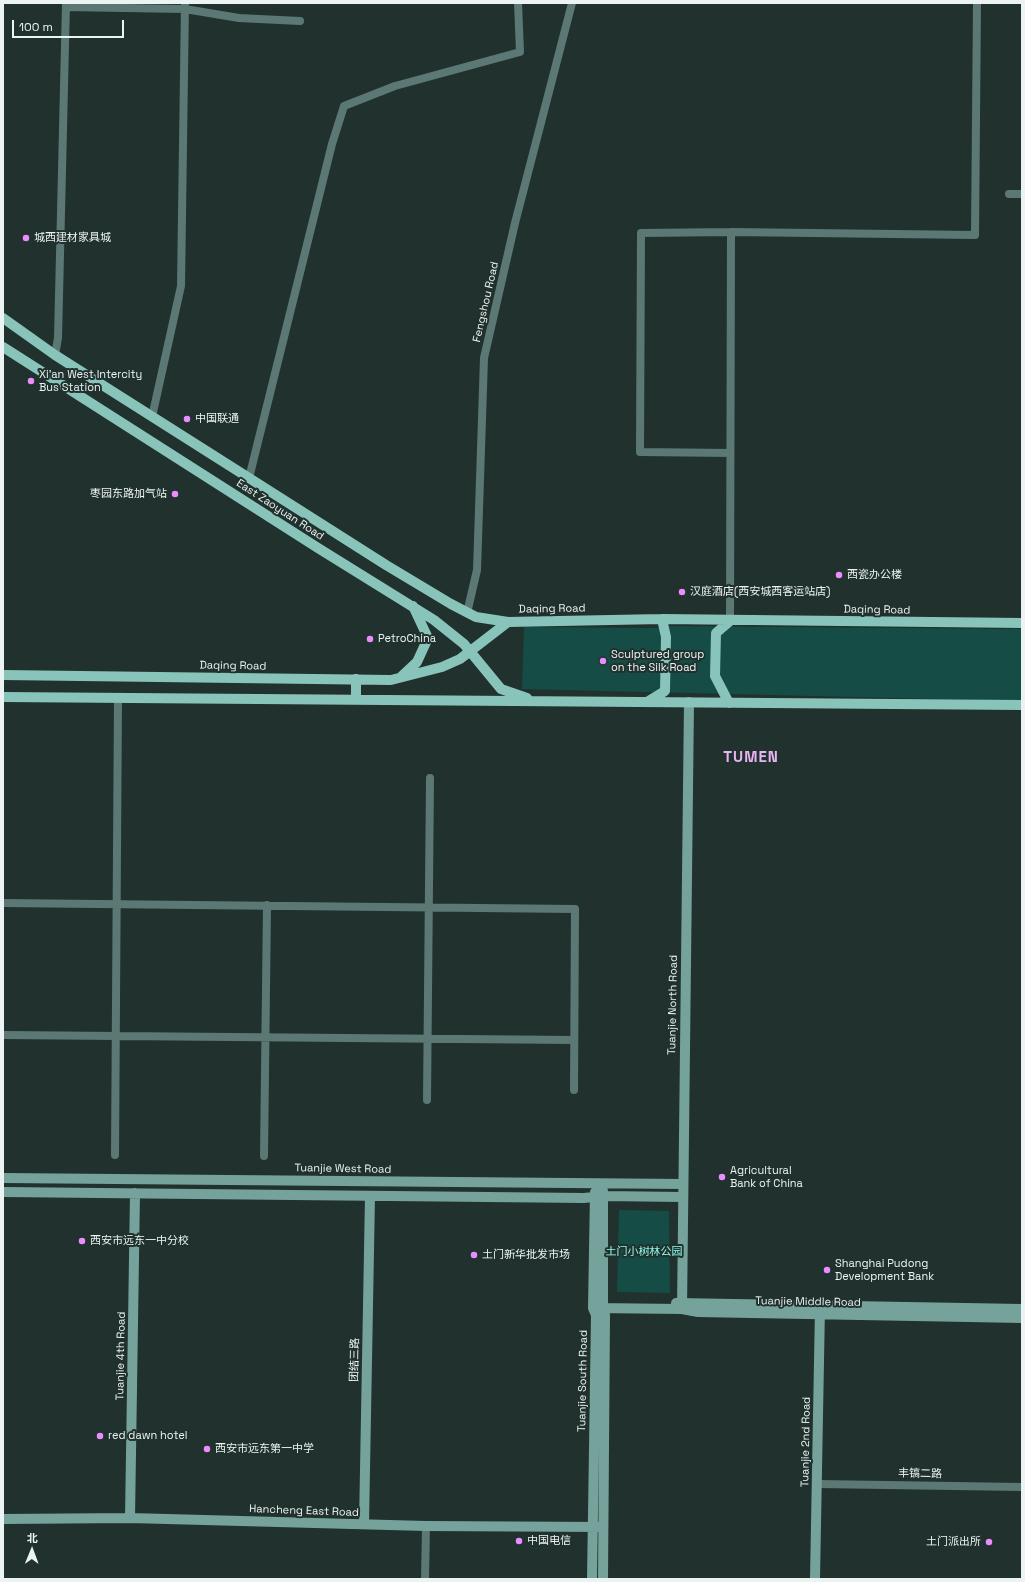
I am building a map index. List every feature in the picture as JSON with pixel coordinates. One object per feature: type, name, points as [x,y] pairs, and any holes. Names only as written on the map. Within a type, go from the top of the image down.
[{"type":"main road","name":"East Zaoyuan Road","points":[[3,318],[55,355],[386,565],[467,613],[476,617],[508,622]]},
{"type":"main road","name":"East Zaoyuan Road","points":[[3,347],[318,548],[413,606],[434,620],[464,644],[501,689],[534,701]]},
{"type":"main road","points":[[399,679],[417,662],[428,638],[413,606]]},
{"type":"main road","points":[[647,702],[665,691],[666,637],[662,619]]},
{"type":"main road","name":"Daqing Road","points":[[3,675],[356,680],[399,679],[442,667],[460,659],[508,622],[662,619],[1022,624]]},
{"type":"main road","points":[[729,703],[715,676],[716,633],[730,621]]},
{"type":"main road","points":[[356,680],[356,700]]},
{"type":"main road","points":[[3,697],[1022,705]]},
{"type":"street","points":[[249,478],[332,144],[344,106],[395,86],[520,52],[518,3]]},
{"type":"street","name":"Fengshou Road","points":[[467,613],[477,570],[484,358],[515,223],[572,3]]},
{"type":"street","points":[[730,453],[640,452],[641,233],[731,232],[975,235],[977,3]]},
{"type":"street","points":[[55,355],[58,338],[66,5],[185,6],[239,18],[300,21]]},
{"type":"street","points":[[152,417],[181,286],[185,6]]},
{"type":"street","points":[[1009,194],[1022,194]]},
{"type":"street","points":[[730,621],[731,232]]},
{"type":"street","points":[[115,1155],[118,698]]},
{"type":"street","name":"Tuanjie North Road","points":[[682,1306],[682,1184],[690,702]]},
{"type":"street","points":[[427,1100],[430,778]]},
{"type":"street","points":[[3,903],[576,908],[574,1090]]},
{"type":"street","points":[[264,1156],[267,905]]},
{"type":"street","points":[[3,1035],[574,1040]]},
{"type":"street","name":"Tuanjie West Road","points":[[3,1178],[682,1184]]},
{"type":"street","name":"Tuanjie South Road","points":[[592,1579],[599,1184]]},
{"type":"street","points":[[3,1192],[370,1196],[682,1197]]},
{"type":"street","name":"Tuanjie 4th Road","points":[[130,1518],[135,1193]]},
{"type":"street","name":"团结三路","points":[[364,1524],[370,1196]]},
{"type":"street","name":"Tuanjie South Road","points":[[598,1305],[605,1315],[603,1579]]},
{"type":"street","name":"Tuanjie Middle Road","points":[[598,1305],[820,1310],[1022,1318]]},
{"type":"street","name":"Tuanjie Middle Road","points":[[820,1310],[1022,1309]]},
{"type":"street","name":"Tuanjie 2nd Road","points":[[815,1579],[820,1310]]},
{"type":"street","name":"丰镐二路","points":[[817,1484],[1022,1487]]},
{"type":"street","name":"Hancheng East Road","points":[[3,1519],[130,1518],[426,1526],[603,1527]]},
{"type":"street","points":[[424,1579],[426,1526]]},
{"type":"green space","points":[[668,626],[1022,629],[1022,701],[522,689],[524,627],[656,628]]},
{"type":"green space","name":"土门小树林公园","points":[[619,1210],[669,1211],[670,1293],[617,1292]]},
{"type":"place","name":"城西建材家具城","points":[[26,238]]},
{"type":"place","name":"Xi'an West Intercity Bus Station","points":[[31,381]]},
{"type":"place","name":"中国联通","points":[[187,419]]},
{"type":"place","name":"枣园东路加气站","points":[[175,494]]},
{"type":"place","name":"西瓷办公楼","points":[[839,575]]},
{"type":"place","name":"汉庭酒店(西安城西客运站店)","points":[[682,592]]},
{"type":"place","name":"PetroChina","points":[[370,639]]},
{"type":"place","name":"Sculptured group on the Silk Road","points":[[603,661]]},
{"type":"place","name":"Agricultural Bank of China","points":[[722,1177]]},
{"type":"place","name":"西安市远东一中分校","points":[[82,1241]]},
{"type":"place","name":"土门新华批发市场","points":[[474,1255]]},
{"type":"place","name":"Shanghai Pudong Development Bank","points":[[827,1270]]},
{"type":"place","name":"red dawn hotel","points":[[100,1436]]},
{"type":"place","name":"西安市远东第一中学","points":[[207,1449]]},
{"type":"place","name":"中国电信","points":[[519,1541]]},
{"type":"place","name":"土门派出所","points":[[989,1542]]},
{"type":"district","name":"TUMEN","points":[[751,758]]}]
